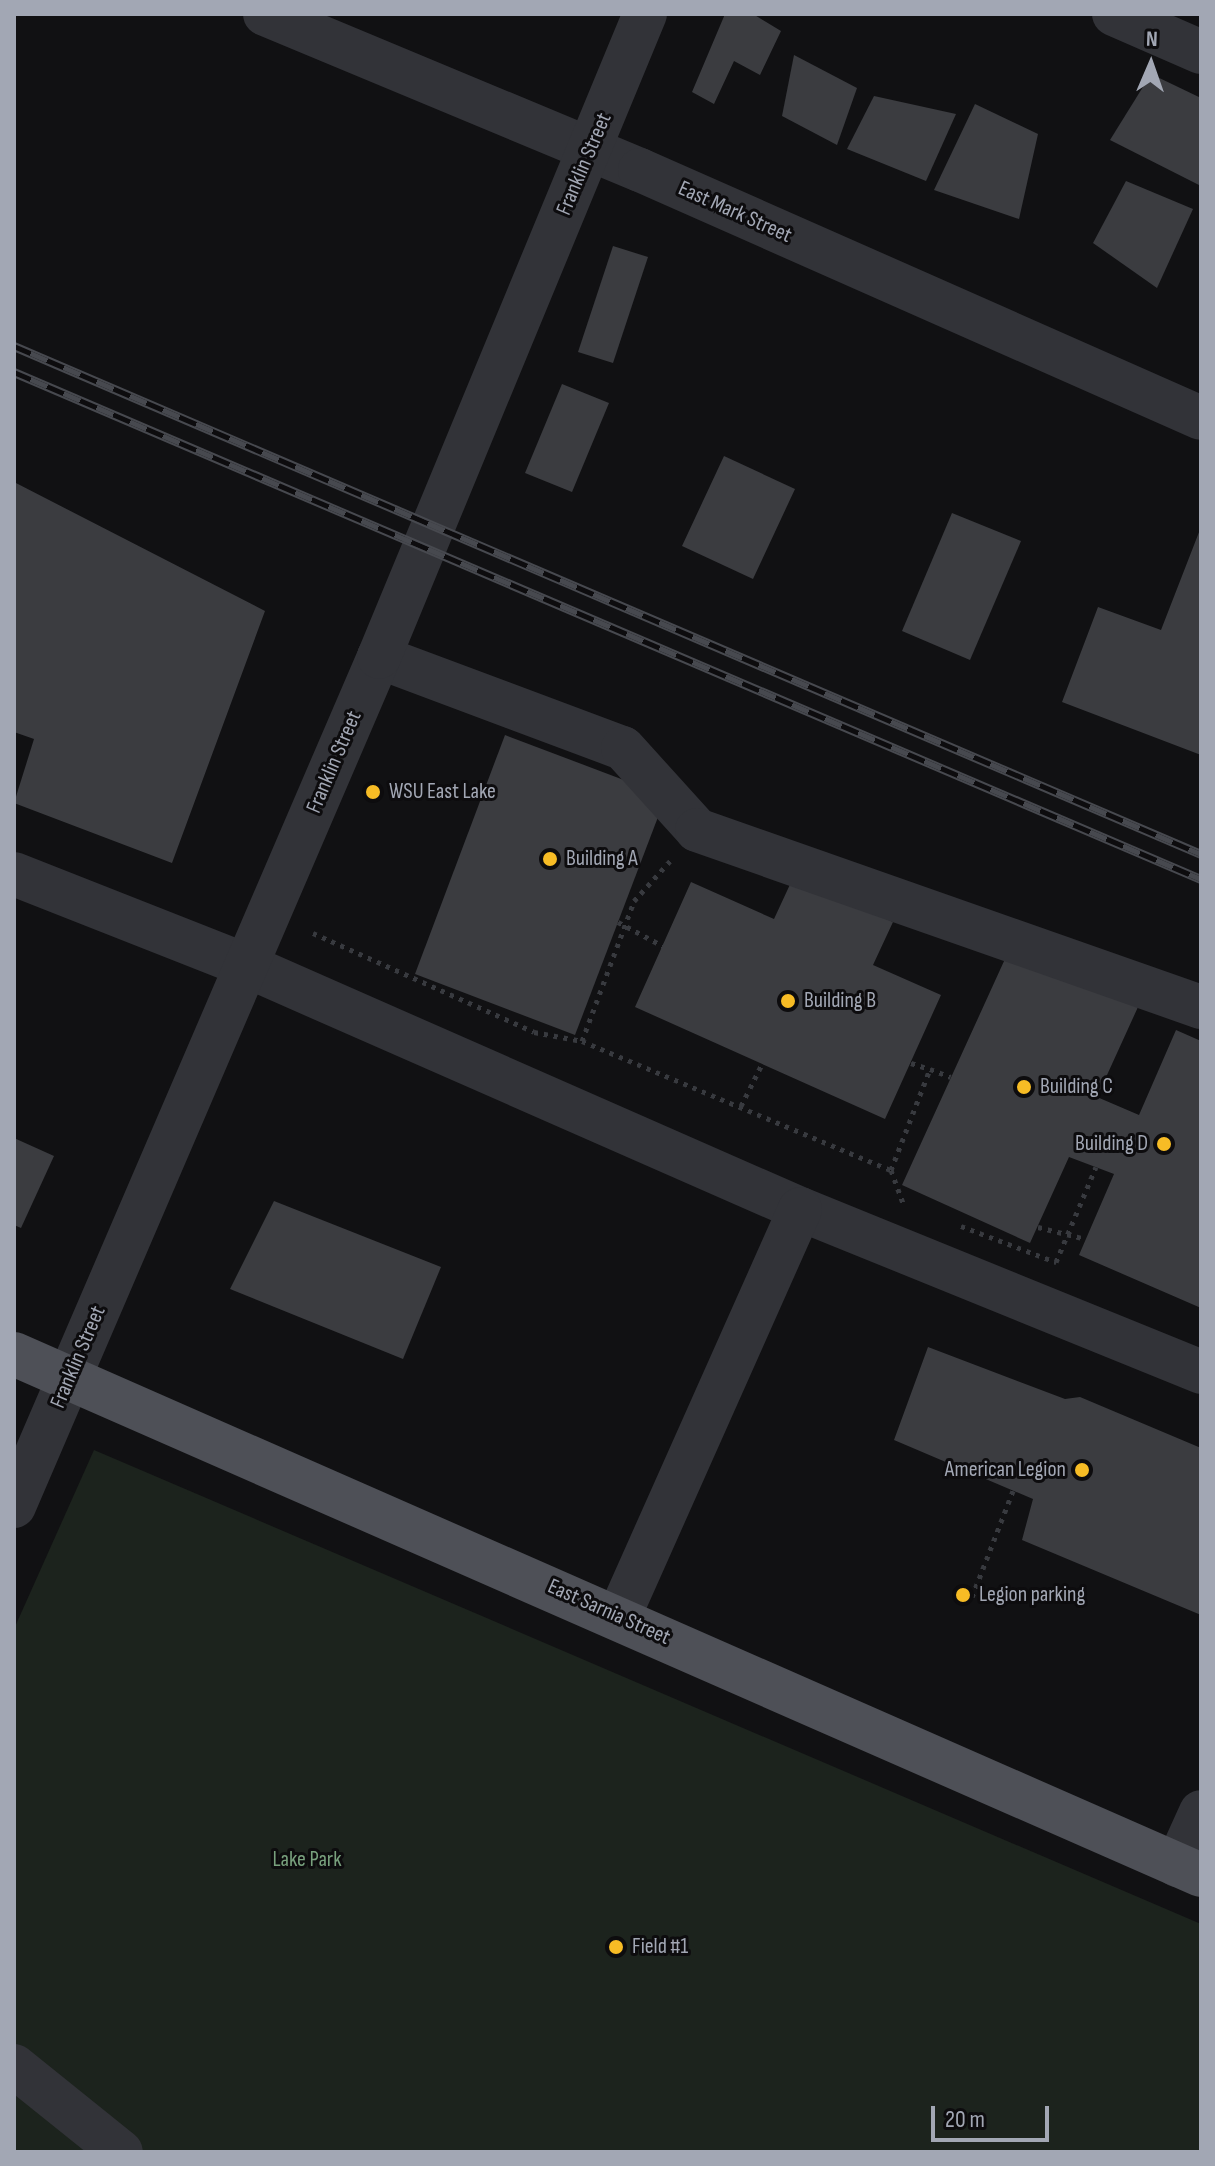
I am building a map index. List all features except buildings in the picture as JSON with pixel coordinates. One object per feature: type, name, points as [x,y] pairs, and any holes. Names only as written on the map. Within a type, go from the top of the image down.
[{"type":"main road","name":"East Sarnia Street","points":[[14,1354],[619,1616],[1189,1870]]},
{"type":"street","name":"East Mark Street","points":[[265,14],[1197,406]]},
{"type":"street","name":"Franklin Street","points":[[14,1506],[379,657],[645,14]]},
{"type":"street","points":[[1114,14],[1201,52]]},
{"type":"street","points":[[379,657],[623,748],[697,830],[1201,1007]]},
{"type":"street","points":[[14,874],[247,966],[800,1209],[1201,1372]]},
{"type":"street","points":[[619,1616],[800,1209]]},
{"type":"street","points":[[1189,1870],[1201,1812]]},
{"type":"street","points":[[18,2083],[121,2152]]},
{"type":"path","points":[[582,1041],[634,901],[697,830]]},
{"type":"path","points":[[618,922],[663,946]]},
{"type":"path","points":[[313,933],[534,1032],[582,1041],[891,1170]]},
{"type":"path","points":[[911,1063],[951,1077]]},
{"type":"path","points":[[741,1106],[762,1064]]},
{"type":"path","points":[[915,1208],[900,1202],[891,1170],[930,1069]]},
{"type":"path","points":[[957,1224],[1056,1262],[1096,1167]]},
{"type":"path","points":[[1038,1227],[1086,1239]]},
{"type":"path","points":[[972,1597],[1013,1491]]},
{"type":"green space","name":"Lake Park","points":[[94,1450],[1201,1924],[1201,2152],[14,2152],[14,1629]]},
{"type":"railway","points":[[14,346],[1201,854]]},
{"type":"railway","points":[[14,372],[1201,879]]},
{"type":"place","name":"WSU East Lake","points":[[373,792]]},
{"type":"place","name":"Building A","points":[[550,859]]},
{"type":"place","name":"Building B","points":[[788,1001]]},
{"type":"place","name":"Building C","points":[[1024,1087]]},
{"type":"place","name":"Building D","points":[[1164,1144]]},
{"type":"place","name":"American Legion","points":[[1082,1470]]},
{"type":"place","name":"Legion parking","points":[[963,1595]]},
{"type":"place","name":"Field #1","points":[[616,1947]]}]
